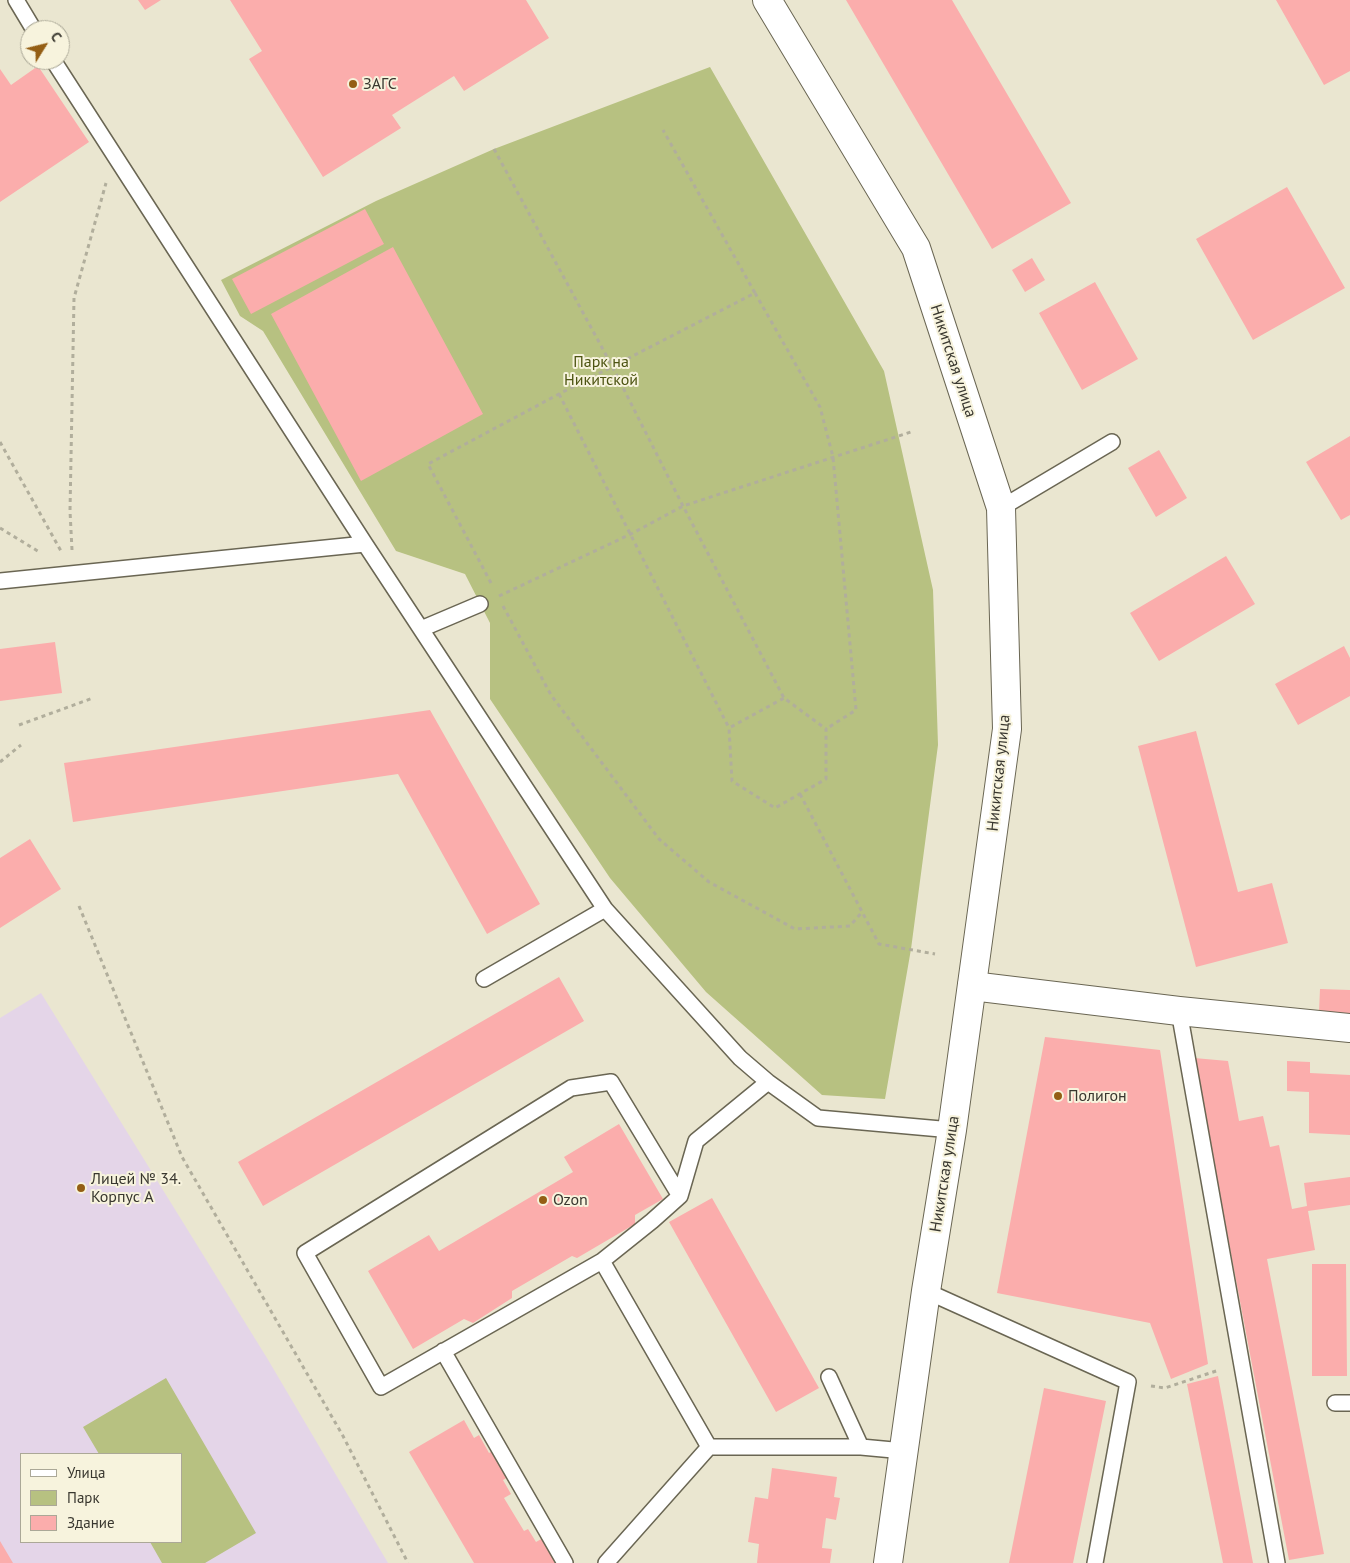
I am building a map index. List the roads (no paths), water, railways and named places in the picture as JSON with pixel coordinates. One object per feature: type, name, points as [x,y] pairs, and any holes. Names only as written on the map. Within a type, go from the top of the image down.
[{"type":"street","name":"Никитская улица","points":[[767,0],[916,248],[1001,508],[1007,729],[952,1130],[926,1291],[888,1563]]},
{"type":"street","points":[[972,986],[1179,1011],[1350,1028]]},
{"type":"lane","points":[[16,0],[28,20]]},
{"type":"lane","points":[[60,70],[365,544],[605,909],[740,1058],[768,1082],[818,1118],[952,1130]]},
{"type":"lane","points":[[1001,508],[1112,442]]},
{"type":"lane","points":[[0,581],[365,544]]},
{"type":"lane","points":[[421,629],[480,604]]},
{"type":"lane","points":[[484,979],[605,909]]},
{"type":"lane","points":[[1179,1011],[1277,1563]]},
{"type":"lane","points":[[680,1196],[611,1082],[571,1088],[304,1253],[381,1387],[602,1260],[652,1222],[680,1196],[696,1141],[768,1082]]},
{"type":"lane","points":[[602,1260],[708,1447]]},
{"type":"lane","points":[[926,1291],[1128,1382],[1095,1563]]},
{"type":"lane","points":[[443,1351],[566,1563]]},
{"type":"lane","points":[[829,1377],[861,1447]]},
{"type":"lane","points":[[606,1563],[708,1447],[861,1447],[904,1451]]},
{"type":"place","name":"ЗАГС","points":[[353,84]]},
{"type":"place","name":"Полигон","points":[[1058,1096]]},
{"type":"place","name":"Лицей № 34. Корпус А","points":[[81,1188]]},
{"type":"place","name":"Ozon","points":[[543,1200]]},
{"type":"park label","name":"Парк на Никитской","points":[[601,371]]}]
